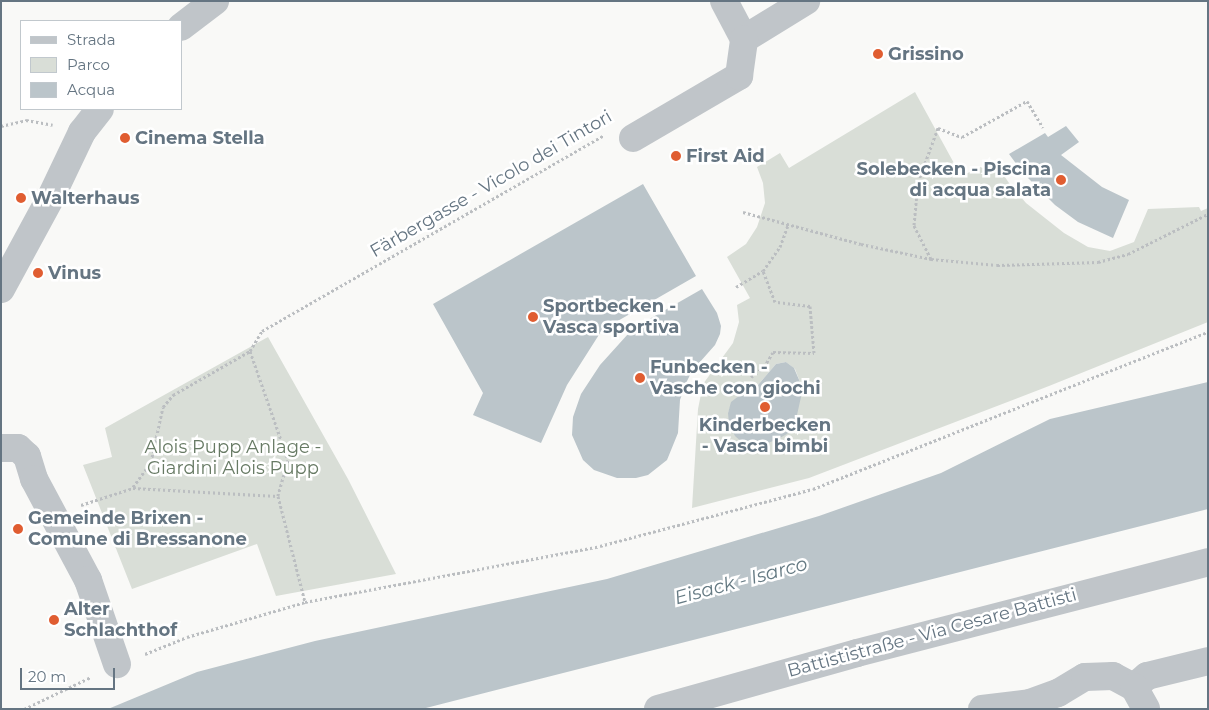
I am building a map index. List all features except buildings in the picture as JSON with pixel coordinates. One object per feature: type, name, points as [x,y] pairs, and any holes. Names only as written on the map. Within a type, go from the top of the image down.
[{"type":"street","points":[[182,26],[215,1]]},
{"type":"street","points":[[621,135],[739,76],[744,38],[724,1]]},
{"type":"street","points":[[744,38],[806,1]]},
{"type":"street","points":[[1,289],[51,197],[82,132],[99,110]]},
{"type":"street","points":[[1,448],[18,448],[27,456],[34,478],[88,580],[113,653]]},
{"type":"street","name":"Battististraße - Via Cesare Battisti","points":[[658,709],[848,655],[1208,562]]},
{"type":"street","points":[[982,709],[1030,703],[1058,693],[1085,677],[1113,676],[1140,698],[1147,676],[1208,661]]},
{"type":"path","points":[[931,259],[914,225],[918,182],[938,128],[962,137],[1027,102],[1043,128]]},
{"type":"path","points":[[1,126],[26,120],[62,127]]},
{"type":"path","name":"Färbergasse - Vicolo dei Tintori","points":[[250,351],[262,330],[621,135]]},
{"type":"path","points":[[743,212],[788,225],[931,259],[997,265],[1098,262],[1128,254],[1208,214]]},
{"type":"path","points":[[736,287],[763,270],[780,247],[788,225]]},
{"type":"path","points":[[751,377],[764,367],[773,352],[814,352],[810,306],[775,302],[763,270]]},
{"type":"path","points":[[24,709],[113,653],[187,637],[305,602],[600,546],[813,489],[1208,332]]},
{"type":"path","points":[[133,488],[151,462],[163,407],[173,395],[250,351],[288,460],[278,496],[305,602]]},
{"type":"path","points":[[54,514],[133,488],[278,496]]},
{"type":"green space","points":[[915,92],[961,176],[994,161],[1026,203],[1064,233],[1088,247],[1110,251],[1134,242],[1148,209],[1199,207],[1201,211],[1208,208],[1208,322],[1049,386],[809,478],[692,508],[698,409],[703,384],[733,343],[739,322],[737,305],[750,298],[727,257],[746,244],[757,227],[765,203],[763,183],[757,167],[780,153],[789,168]],"holes":[[[786,362],[795,369],[800,382],[728,413],[732,402],[744,392],[758,385],[776,364]]]},
{"type":"green space","name":"Alois Pupp Anlage - Giardini Alois Pupp","points":[[268,337],[348,479],[396,574],[276,596],[257,544],[132,589],[83,465],[112,457],[105,428]]},
{"type":"water","name":"Solebecken - Piscina di acqua salata","points":[[1066,126],[1079,142],[1061,155],[1102,187],[1129,200],[1113,238],[1078,222],[1055,205],[1023,173],[1009,154],[1045,133],[1048,137]]},
{"type":"water","name":"Sportbecken - Vasca sportiva","points":[[643,184],[696,276],[602,330],[567,385],[541,443],[473,415],[483,393],[433,304]]},
{"type":"water","name":"Funbecken - Vasche con giochi","points":[[702,289],[717,313],[721,326],[720,334],[715,345],[692,371],[685,385],[680,400],[678,433],[667,460],[648,475],[636,478],[617,478],[594,470],[583,460],[572,435],[573,417],[581,394],[600,365],[628,334],[646,321]]},
{"type":"water","name":"Kinderbecken - Vasca bimbi","points":[[786,362],[794,368],[800,382],[801,397],[795,424],[787,434],[776,440],[759,446],[744,444],[735,436],[729,424],[728,413],[731,402],[744,392],[758,385],[776,364]]},
{"type":"water","name":"Eisack - Isarco","points":[[1208,382],[1208,509],[422,709],[108,709],[197,672],[315,641],[607,579],[819,516],[941,473],[1050,419]]},
{"type":"place","name":"Grissino","points":[[878,54]]},
{"type":"place","name":"Cinema Stella","points":[[125,138]]},
{"type":"place","name":"First Aid","points":[[676,156]]},
{"type":"place","name":"Solebecken - Piscina di acqua salata","points":[[1061,180]]},
{"type":"place","name":"Walterhaus","points":[[21,198]]},
{"type":"place","name":"Vinus","points":[[38,273]]},
{"type":"place","name":"Sportbecken - Vasca sportiva","points":[[533,317]]},
{"type":"place","name":"Funbecken - Vasche con giochi","points":[[640,378]]},
{"type":"place","name":"Kinderbecken - Vasca bimbi","points":[[765,407]]},
{"type":"place","name":"Gemeinde Brixen - Comune di Bressanone","points":[[18,529]]},
{"type":"place","name":"Alter Schlachthof","points":[[54,620]]}]
